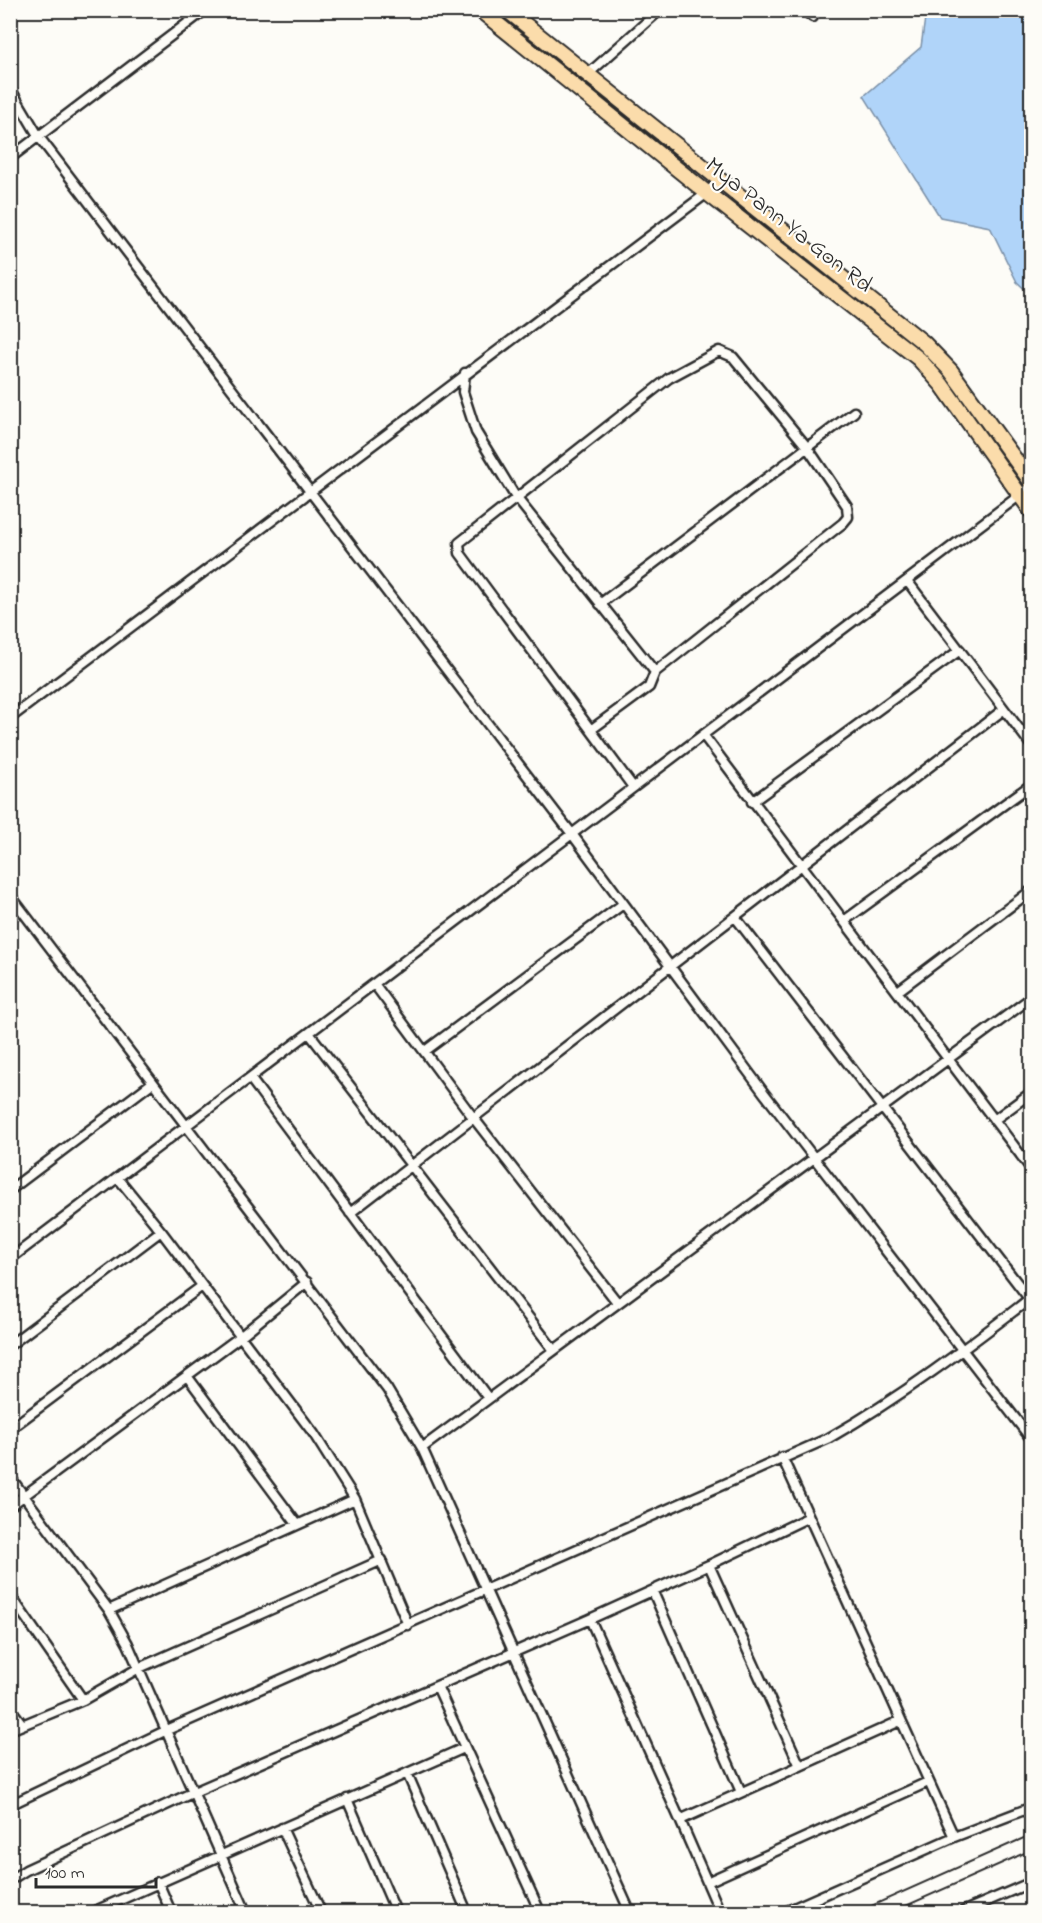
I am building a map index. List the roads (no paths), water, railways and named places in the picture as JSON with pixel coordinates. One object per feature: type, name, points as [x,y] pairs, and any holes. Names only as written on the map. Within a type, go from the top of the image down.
[{"type":"main road","name":"Mya Pann Ya Gon Rd","points":[[480,10],[707,194],[919,359],[942,385],[1032,512]]},
{"type":"main road","name":"Mya Pann Ya Gon Rd","points":[[507,10],[934,352],[951,371],[1032,484]]},
{"type":"street","points":[[10,158],[205,10]]},
{"type":"street","points":[[586,75],[660,10]]},
{"type":"street","points":[[804,10],[813,17]]},
{"type":"street","points":[[10,88],[39,137],[572,834],[764,1094],[816,1158],[1032,1440]]},
{"type":"street","points":[[10,718],[312,493],[465,373],[707,194],[720,179]]},
{"type":"street","points":[[592,729],[649,687],[655,672],[848,517],[848,506],[807,447],[733,357],[719,351],[669,378],[462,538],[459,547],[460,553],[592,729],[633,788]]},
{"type":"street","points":[[465,373],[464,392],[476,432],[515,496],[655,672]]},
{"type":"street","points":[[600,604],[854,412]]},
{"type":"street","points":[[10,1259],[908,582],[1032,484]]},
{"type":"street","points":[[908,582],[1032,746]]},
{"type":"street","points":[[752,802],[960,650]]},
{"type":"street","points":[[350,1212],[472,1116],[671,968],[1003,710]]},
{"type":"street","points":[[704,736],[1032,1170]]},
{"type":"street","points":[[844,921],[1032,784]]},
{"type":"street","points":[[898,991],[1032,890]]},
{"type":"street","points":[[10,895],[387,1389],[422,1448],[630,1912]]},
{"type":"street","points":[[425,1051],[623,904]]},
{"type":"street","points":[[10,1805],[167,1730],[829,1438],[886,1406],[964,1351],[1031,1299],[736,918]]},
{"type":"street","points":[[375,985],[472,1116],[617,1302]]},
{"type":"street","points":[[422,1448],[1032,997]]},
{"type":"street","points":[[309,1033],[553,1349]]},
{"type":"street","points":[[250,1078],[488,1398]]},
{"type":"street","points":[[10,1190],[152,1083]]},
{"type":"street","points":[[994,1120],[1032,1092]]},
{"type":"street","points":[[118,1178],[161,1231],[314,1434],[355,1499],[408,1625]]},
{"type":"street","points":[[10,1345],[161,1231]]},
{"type":"street","points":[[10,1506],[241,1336],[307,1282]]},
{"type":"street","points":[[10,1429],[202,1286]]},
{"type":"street","points":[[187,1376],[297,1524]]},
{"type":"street","points":[[782,1457],[954,1837]]},
{"type":"street","points":[[10,1477],[109,1610],[139,1668],[246,1912]]},
{"type":"street","points":[[109,1610],[355,1499]]},
{"type":"street","points":[[10,1880],[26,1870],[194,1792],[653,1592],[809,1517]]},
{"type":"street","points":[[10,1730],[83,1700],[139,1668],[382,1560]]},
{"type":"street","points":[[709,1565],[800,1766]]},
{"type":"street","points":[[653,1592],[741,1792]]},
{"type":"street","points":[[10,1595],[83,1700]]},
{"type":"street","points":[[590,1619],[720,1912]]},
{"type":"street","points":[[437,1686],[540,1912]]},
{"type":"street","points":[[10,1708],[22,1724]]},
{"type":"street","points":[[680,1820],[900,1721]]},
{"type":"street","points":[[98,1911],[464,1748]]},
{"type":"street","points":[[407,1773],[467,1912]]},
{"type":"street","points":[[707,1882],[928,1782]]},
{"type":"street","points":[[347,1799],[396,1912]]},
{"type":"street","points":[[784,1912],[954,1837],[1032,1807]]},
{"type":"street","points":[[282,1828],[321,1912]]},
{"type":"street","points":[[875,1912],[1032,1842]]},
{"type":"street","points":[[159,1882],[171,1912]]},
{"type":"street","points":[[963,1912],[1032,1882]]},
{"type":"water","points":[[926,11],[1031,11],[1031,295],[1017,282],[990,227],[940,217],[864,96],[921,47]]}]
